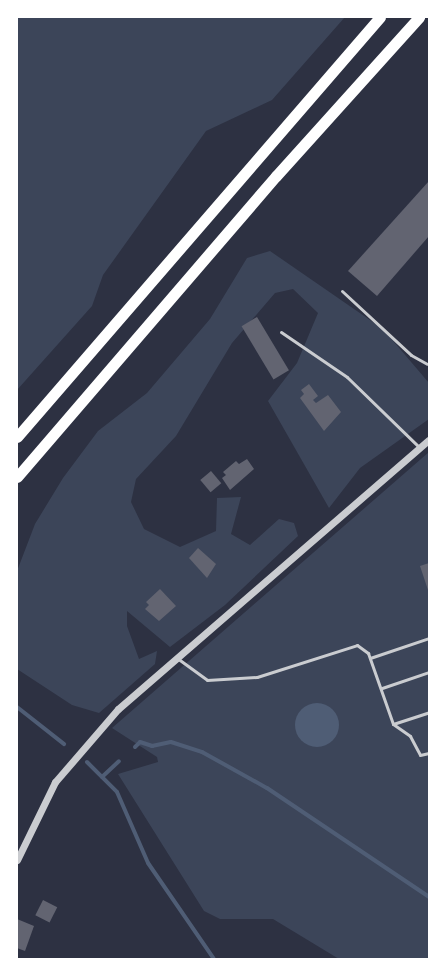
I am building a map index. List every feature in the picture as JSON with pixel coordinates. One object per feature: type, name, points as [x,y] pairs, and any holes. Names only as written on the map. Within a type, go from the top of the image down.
[{"type":"highway","points":[[17,437],[380,17]]},
{"type":"highway","points":[[17,477],[276,176],[419,17]]},
{"type":"street","points":[[17,860],[46,798],[71,761],[118,709],[176,657],[429,440]]},
{"type":"lane","points":[[342,291],[411,355],[428,364]]},
{"type":"lane","points":[[281,332],[347,378],[420,448]]},
{"type":"lane","points":[[370,658],[429,638]]},
{"type":"lane","points":[[176,657],[207,680],[257,677],[357,645],[370,658],[382,688],[393,724],[410,736],[420,756],[429,753]]},
{"type":"lane","points":[[382,688],[429,672]]},
{"type":"lane","points":[[393,724],[429,712]]},
{"type":"shaded area","points":[[17,17],[345,17],[272,100],[206,131],[103,275],[92,306],[17,390]]},
{"type":"shaded area","points":[[270,251],[383,329],[429,383],[429,419],[360,468],[329,508],[268,401],[297,363],[318,313],[293,289],[275,293],[232,343],[176,436],[136,479],[131,502],[144,529],[180,547],[216,531],[217,498],[241,497],[231,534],[250,545],[279,519],[294,523],[298,536],[225,605],[170,647],[127,611],[127,626],[139,659],[157,651],[155,664],[99,713],[72,705],[17,669],[17,571],[35,524],[63,478],[98,431],[147,393],[210,319],[247,258]]},
{"type":"shaded area","points":[[429,452],[429,959],[339,959],[273,919],[220,919],[204,911],[118,774],[158,762],[157,757],[112,728]]},
{"type":"shaded area","points":[[321,703],[326,704],[333,709],[338,716],[338,734],[333,741],[326,746],[313,747],[308,746],[301,741],[296,734],[295,721],[296,716],[301,709],[308,704]]},
{"type":"building","points":[[429,181],[429,236],[377,296],[348,271]]},
{"type":"building","points":[[257,317],[289,370],[274,379],[242,326]]},
{"type":"building","points":[[309,384],[318,396],[313,400],[316,403],[328,395],[341,412],[324,431],[300,398],[304,394],[301,390]]},
{"type":"building","points":[[247,459],[254,469],[230,490],[222,478],[226,475],[223,472],[236,461],[239,464]]},
{"type":"building","points":[[211,471],[221,483],[211,492],[200,480]]},
{"type":"building","points":[[198,548],[216,564],[207,578],[189,558]]},
{"type":"building","points":[[429,563],[429,593],[420,566]]},
{"type":"building","points":[[160,589],[176,606],[159,621],[145,609],[149,605],[146,602]]},
{"type":"building","points":[[43,900],[57,907],[50,922],[35,915]]},
{"type":"building","points":[[17,919],[34,926],[25,951],[17,948]]},
{"type":"waterway","points":[[17,707],[64,744]]},
{"type":"waterway","points":[[135,747],[140,742],[152,746],[171,742],[202,752],[267,788],[429,897]]},
{"type":"waterway","points":[[102,777],[119,761]]},
{"type":"waterway","points":[[87,762],[117,792],[148,863],[214,959]]}]
